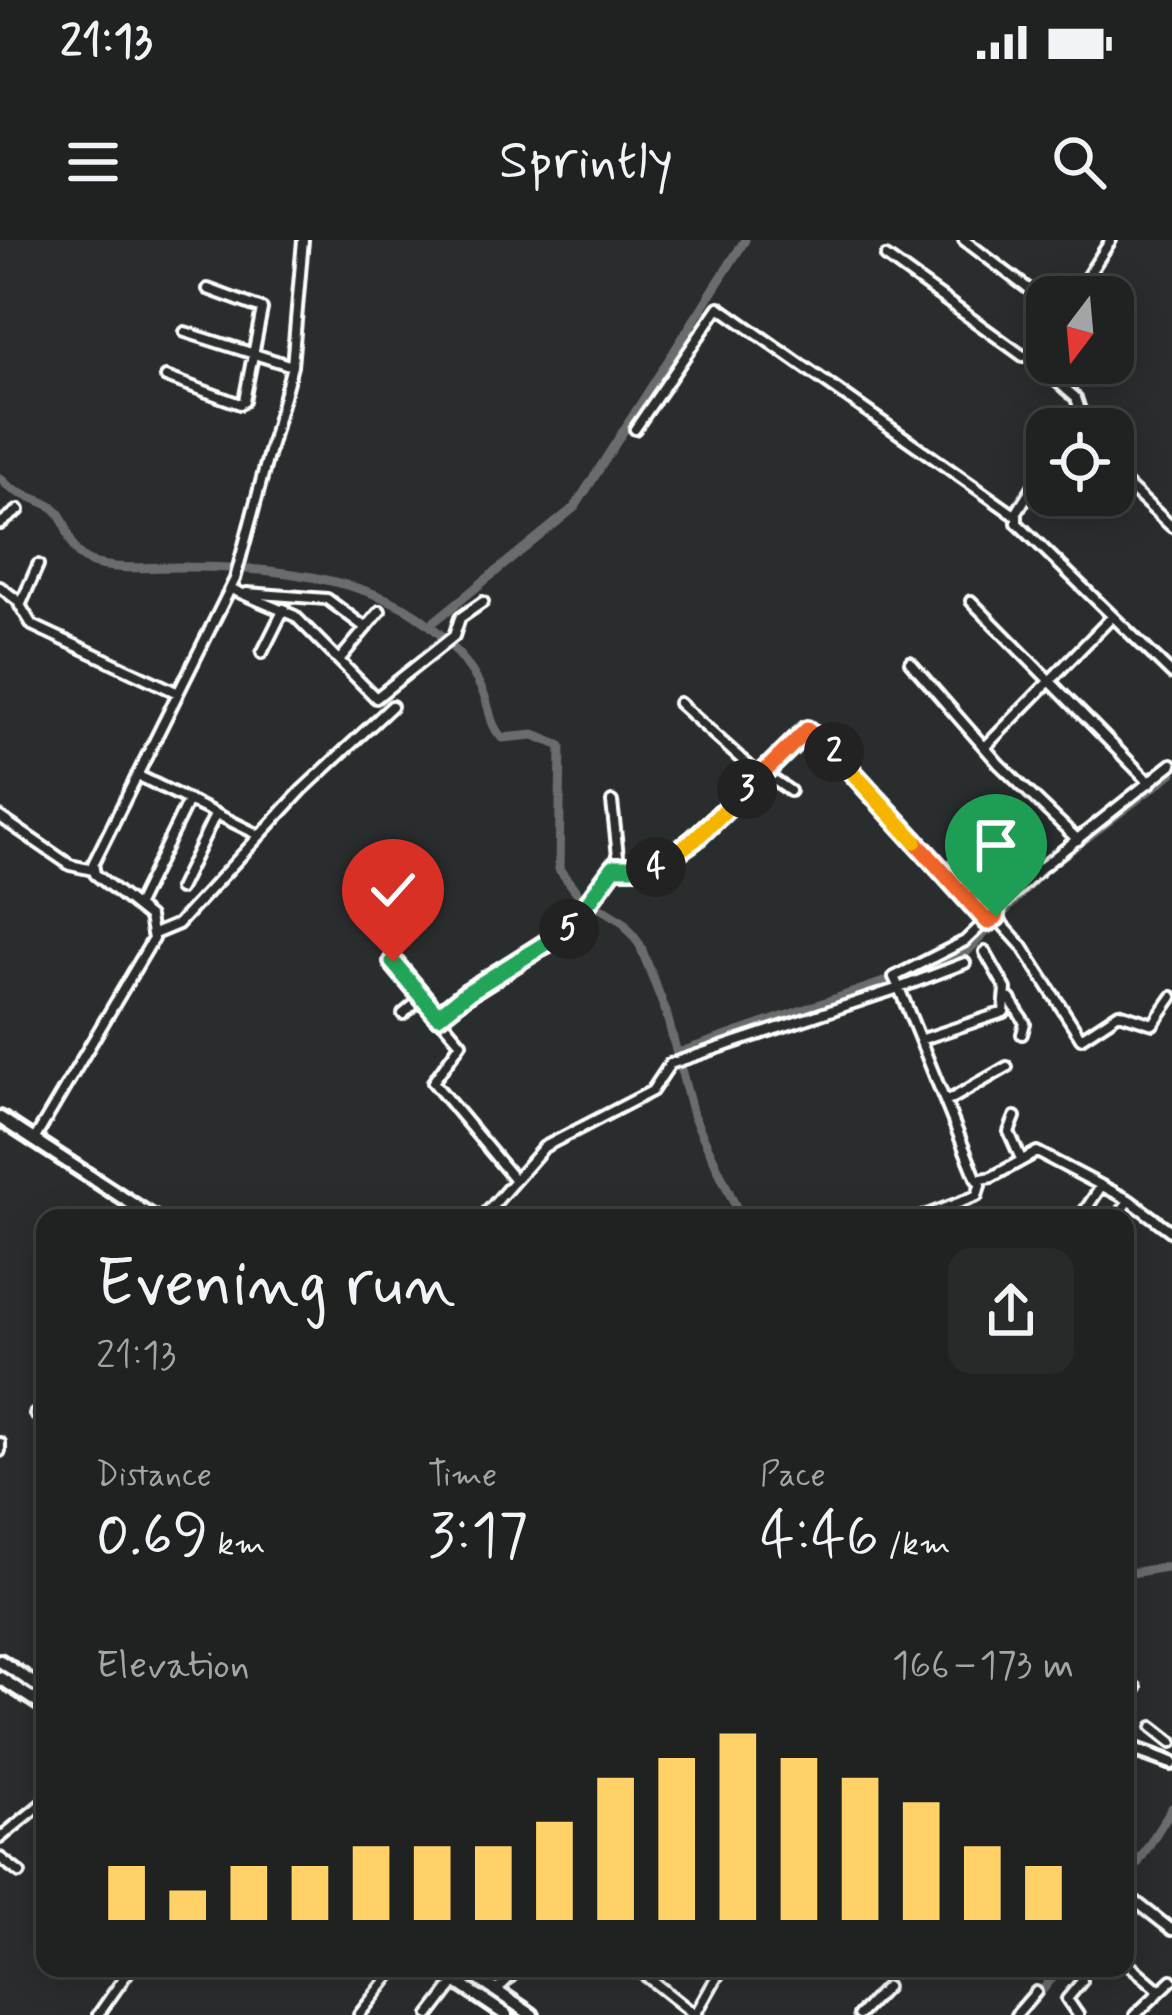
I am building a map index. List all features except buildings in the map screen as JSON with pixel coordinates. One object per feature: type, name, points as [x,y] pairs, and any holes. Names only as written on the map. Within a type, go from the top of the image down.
[{"type":"main road","points":[[0,1118],[140,1209]]},
{"type":"main road","points":[[0,1661],[36,1685]]},
{"type":"main road","points":[[0,1678],[36,1701]]},
{"type":"main road","points":[[1134,1748],[1167,1761]]},
{"type":"main road","points":[[450,1977],[506,2015]]},
{"type":"main road","points":[[475,1977],[532,2015]]},
{"type":"street","points":[[93,870],[233,584],[292,366],[303,240]]},
{"type":"street","points":[[964,240],[1026,287]]},
{"type":"street","points":[[1087,276],[1111,240]]},
{"type":"street","points":[[886,257],[1026,356]]},
{"type":"street","points":[[166,377],[240,404],[262,309],[208,289]]},
{"type":"street","points":[[635,429],[719,307],[1016,516],[1172,674]]},
{"type":"street","points":[[185,332],[292,366]]},
{"type":"street","points":[[1058,384],[1079,408]]},
{"type":"street","points":[[1134,492],[1172,527]]},
{"type":"street","points":[[1016,516],[1026,499]]},
{"type":"street","points":[[0,524],[19,510]]},
{"type":"street","points":[[20,606],[38,565]]},
{"type":"street","points":[[233,584],[284,609],[376,698],[454,636],[460,618],[483,602]]},
{"type":"street","points":[[0,587],[32,625],[178,693]]},
{"type":"street","points":[[246,593],[265,590],[327,599],[366,628]]},
{"type":"street","points":[[971,601],[1150,783]]},
{"type":"street","points":[[262,653],[284,609]]},
{"type":"street","points":[[340,659],[380,611]]},
{"type":"street","points":[[985,747],[1112,617]]},
{"type":"street","points":[[910,662],[985,747],[1078,840]]},
{"type":"street","points":[[679,704],[762,774],[790,791]]},
{"type":"street","points":[[34,1140],[154,934],[178,924],[392,706]]},
{"type":"street","points":[[620,865],[652,869],[664,862],[803,732],[814,730],[996,919],[1081,1038],[1119,1013],[1153,1024],[1172,997]]},
{"type":"street","points":[[897,984],[996,919],[1078,840],[1172,764]]},
{"type":"street","points":[[136,775],[260,836]]},
{"type":"street","points":[[137,905],[188,801]]},
{"type":"street","points":[[438,1016],[585,915],[620,865],[612,802]]},
{"type":"street","points":[[178,889],[215,814]]},
{"type":"street","points":[[0,817],[70,865],[93,870],[149,917],[154,934]]},
{"type":"street","points":[[985,952],[1025,1023],[1022,1034]]},
{"type":"street","points":[[393,962],[461,1043],[433,1082],[515,1180]]},
{"type":"street","points":[[490,1208],[558,1136],[652,1091],[670,1064],[965,963]]},
{"type":"street","points":[[897,984],[981,1182],[977,1196],[943,1209]]},
{"type":"street","points":[[404,1014],[422,998]]},
{"type":"street","points":[[920,1040],[1004,1012],[1009,998]]},
{"type":"street","points":[[946,1102],[1007,1066]]},
{"type":"street","points":[[1015,1118],[1009,1132],[1021,1160]]},
{"type":"street","points":[[981,1182],[1037,1152],[1129,1200],[1172,1232]]},
{"type":"street","points":[[1086,1209],[1100,1188]]},
{"type":"street","points":[[1124,1209],[1129,1200]]},
{"type":"street","points":[[1153,1727],[1172,1744],[1167,1761]]},
{"type":"street","points":[[0,1838],[36,1808]]},
{"type":"street","points":[[0,1858],[20,1874]]},
{"type":"street","points":[[1135,1901],[1172,1930]]},
{"type":"street","points":[[1134,1969],[1159,1990]]},
{"type":"street","points":[[98,2015],[125,1977]]},
{"type":"street","points":[[359,2015],[389,1977]]},
{"type":"street","points":[[496,1991],[510,1977]]},
{"type":"street","points":[[647,1977],[695,2015],[716,1977]]},
{"type":"street","points":[[1078,2015],[1067,1999],[1081,1977]]},
{"type":"street","points":[[1135,2015],[1172,1980]]},
{"type":"street","points":[[430,2015],[456,1981]]},
{"type":"street","points":[[860,2015],[886,1987]]},
{"type":"street","points":[[1016,2015],[1036,1992]]},
{"type":"waterway","points":[[430,625],[575,507],[745,240]]},
{"type":"waterway","points":[[0,478],[17,492],[56,510],[72,545],[85,560],[96,564],[300,575],[381,596],[417,616],[462,659],[479,684],[502,738],[534,735],[561,746],[559,869],[579,895],[623,922],[640,945],[666,1012],[693,1115],[737,1209]]},
{"type":"waterway","points":[[678,1053],[965,954],[1042,872],[1172,773]]},
{"type":"waterway","points":[[1134,1572],[1172,1566]]},
{"type":"waterway","points":[[1134,1869],[1172,1808]]},
{"type":"waterway","points":[[1029,2007],[1053,1977]]},
{"type":"route","points":[[393,962],[438,1016],[484,981],[575,925],[614,867],[652,869],[694,840],[811,729],[988,922],[996,917]]}]
